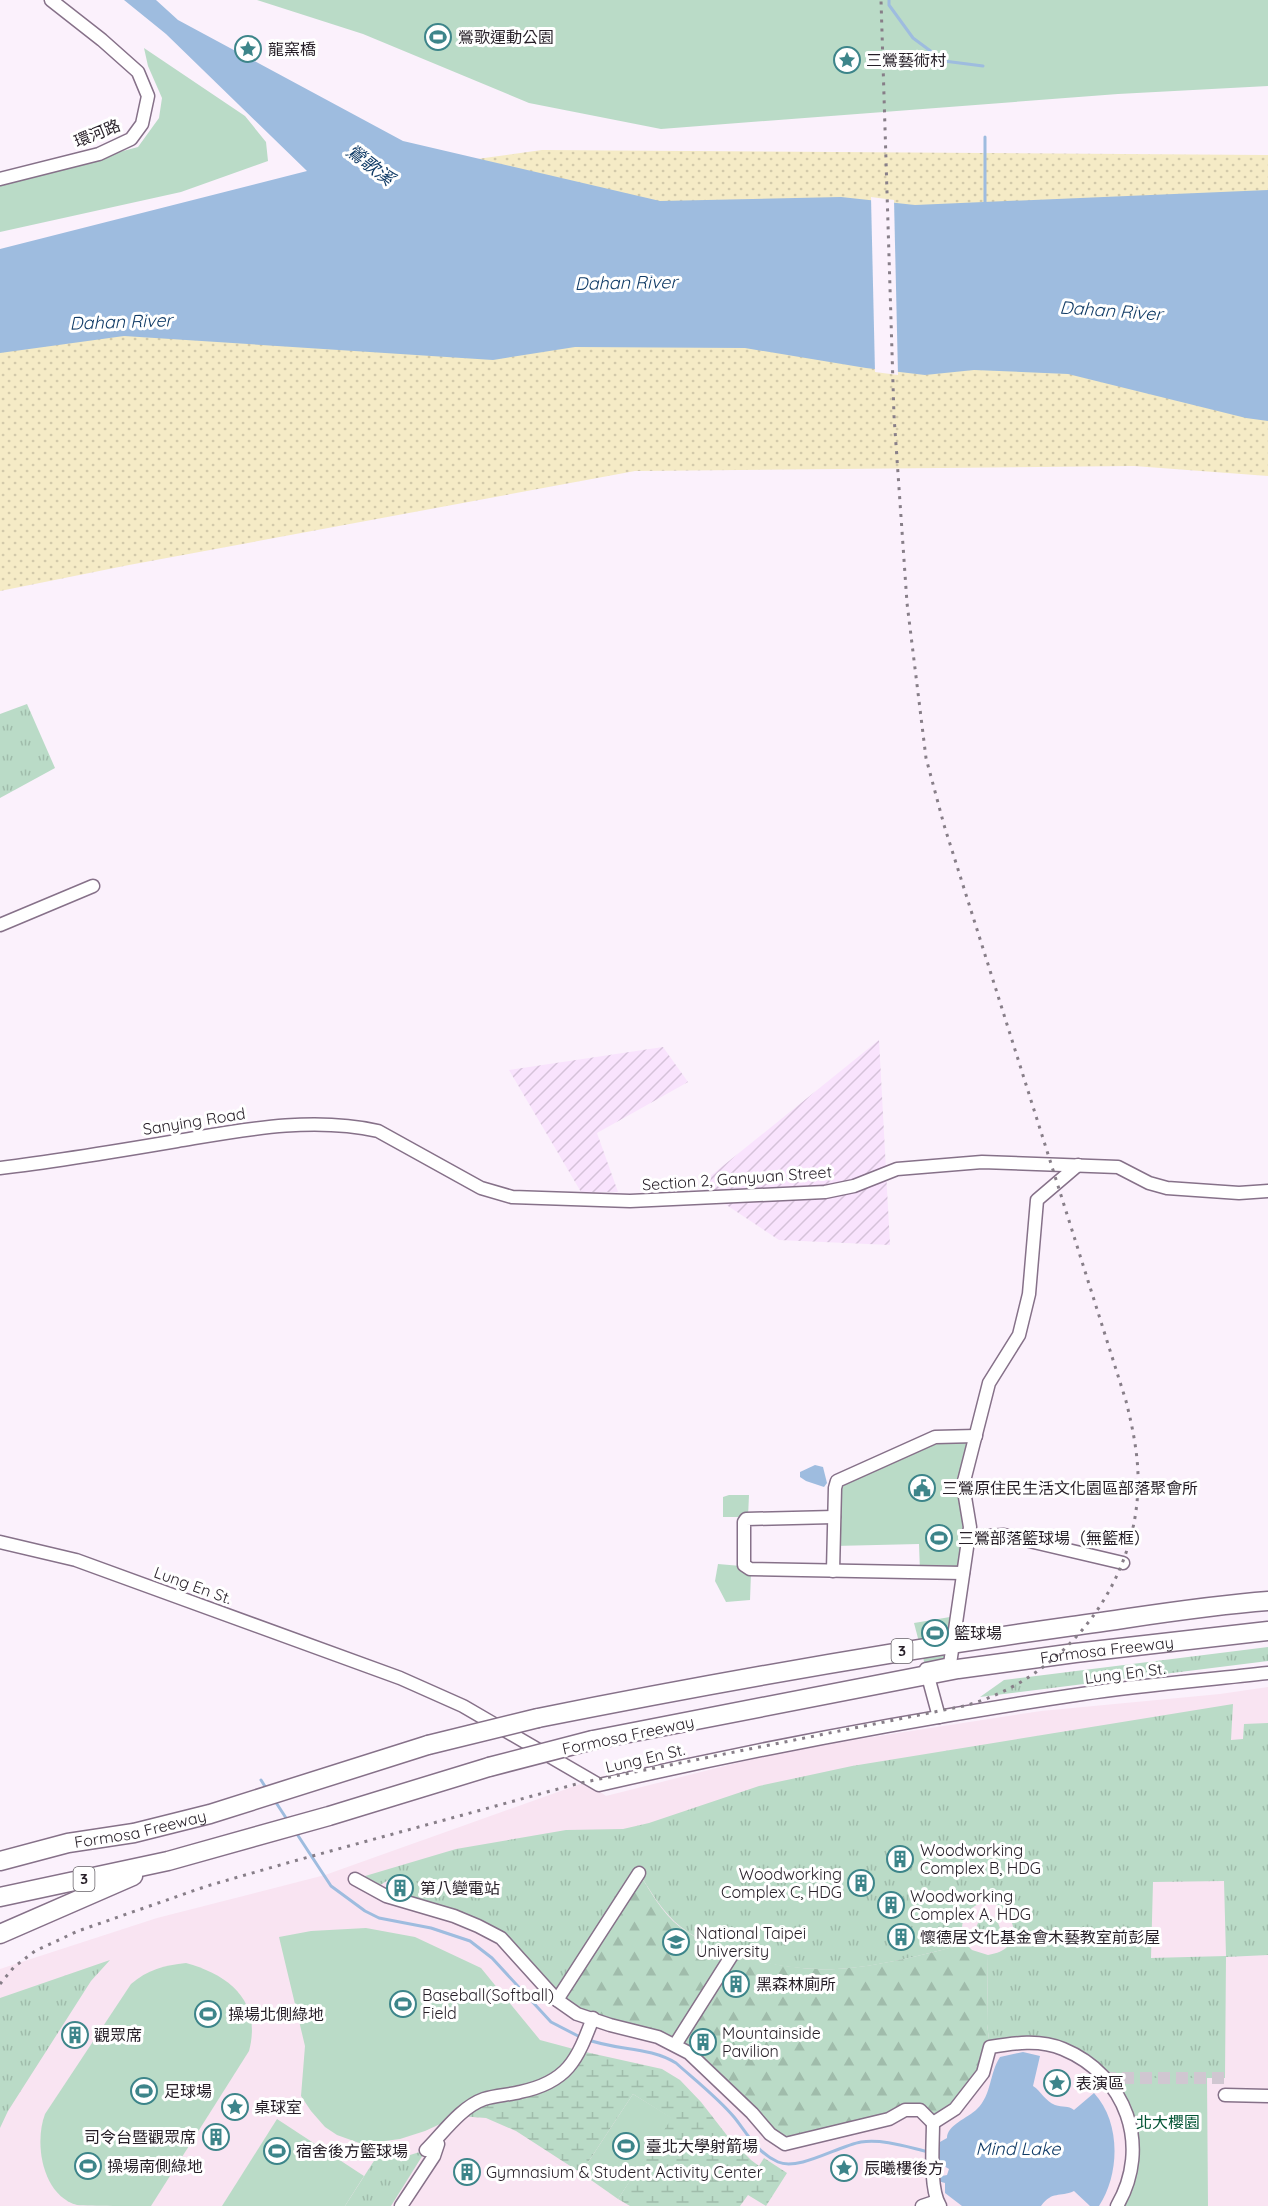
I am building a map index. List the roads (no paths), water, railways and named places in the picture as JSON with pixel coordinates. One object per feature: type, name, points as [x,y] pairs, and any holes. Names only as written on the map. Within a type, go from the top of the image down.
[{"type":"highway","name":"Formosa Freeway","points":[[0,1861],[68,1843],[134,1833],[210,1814],[428,1745],[538,1718],[723,1681],[952,1642],[1220,1605],[1268,1601]]},
{"type":"highway","name":"Formosa Freeway","points":[[0,1897],[168,1861],[286,1826],[329,1816],[489,1767],[593,1740],[928,1675],[1027,1659],[1268,1631]]},
{"type":"highway","points":[[0,1849],[68,1843]]},
{"type":"highway","points":[[0,1934],[168,1861]]},
{"type":"street","name":"環河路","points":[[0,179],[99,154],[131,139],[142,124],[148,96],[138,72],[51,0]]},
{"type":"street","points":[[0,925],[93,886]]},
{"type":"street","name":"Sanying Road","points":[[0,1168],[261,1127],[307,1125],[359,1127],[378,1131],[393,1139]]},
{"type":"street","name":"Section 2, Ganyuan Street","points":[[393,1139],[481,1188],[512,1197],[540,1199],[630,1201],[825,1192],[854,1186],[897,1169],[982,1161],[1118,1167],[1149,1183],[1167,1188],[1239,1193],[1268,1191]]},
{"type":"street","points":[[939,1717],[926,1669],[950,1664],[970,1527],[963,1485],[989,1383],[1019,1335],[1029,1294],[1037,1200],[1078,1166]]},
{"type":"street","points":[[833,1571],[837,1481],[935,1437],[976,1436]]},
{"type":"street","points":[[834,1517],[746,1519],[744,1565],[750,1569],[963,1572]]},
{"type":"street","points":[[968,1537],[1004,1535],[1123,1563]]},
{"type":"street","name":"Lung En St.","points":[[0,1542],[76,1560],[400,1678],[463,1706],[599,1785],[854,1731],[1084,1694],[1268,1673]]},
{"type":"street","points":[[557,2000],[639,1872]]},
{"type":"street","points":[[354,1879],[387,1896],[454,1916],[501,1938],[557,2000],[577,2014],[609,2025],[658,2037],[689,2053],[707,2068],[770,2134],[785,2144],[889,2119],[905,2110],[920,2110],[933,2129],[934,2176],[939,2204],[922,2206]]},
{"type":"street","points":[[675,2045],[732,1955]]},
{"type":"street","points":[[401,2206],[434,2156],[438,2144],[426,2150],[459,2116],[484,2099],[524,2091],[560,2076],[573,2064],[581,2051],[593,2019]]},
{"type":"street","points":[[933,2129],[955,2109],[983,2073],[990,2047],[1026,2041],[1061,2048],[1092,2065],[1116,2091],[1129,2118],[1133,2154],[1128,2183],[1117,2206]]},
{"type":"street","points":[[1225,2095],[1268,2096]]},
{"type":"water","points":[[124,0],[156,0],[178,20],[403,141],[660,201],[841,197],[915,205],[1268,190],[1268,421],[1246,418],[1068,374],[974,370],[925,375],[866,368],[745,348],[575,347],[493,360],[124,336],[0,353],[0,249],[307,171],[166,34]]},
{"type":"water","points":[[815,1465],[823,1467],[827,1483],[824,1487],[800,1477],[800,1472]]},
{"type":"water","name":"Mind Lake","points":[[1023,2052],[1040,2056],[1033,2086],[1052,2103],[1074,2110],[1094,2093],[1103,2105],[1109,2118],[1115,2148],[1111,2179],[1099,2206],[1090,2206],[1074,2191],[1053,2196],[1041,2206],[962,2206],[945,2193],[945,2183],[938,2181],[942,2176],[947,2175],[949,2169],[944,2166],[939,2173],[937,2154],[934,2153],[939,2148],[940,2142],[947,2138],[954,2125],[982,2103],[1000,2057]]},
{"type":"waterway","points":[[889,0],[889,5],[913,38],[944,61],[983,66]]},
{"type":"waterway","points":[[985,137],[985,204]]},
{"type":"waterway","points":[[261,1780],[266,1788]]},
{"type":"waterway","points":[[275,1801],[288,1821]]},
{"type":"waterway","points":[[295,1831],[331,1886],[365,1911],[379,1918],[431,1928],[470,1941],[492,1958],[551,2022],[580,2037]]},
{"type":"waterway","points":[[586,2039],[644,2051],[676,2063],[728,2110],[758,2148],[778,2162],[787,2164],[807,2161],[852,2144],[870,2141],[929,2152]]},
{"type":"tunnel","points":[[1104,2078],[1225,2078]]},
{"type":"railway","points":[[0,1984],[14,1967],[35,1951],[78,1931],[207,1886],[580,1783],[964,1706],[999,1693],[1032,1675],[1061,1652],[1086,1625],[1107,1594],[1123,1561],[1134,1525],[1138,1487],[1138,1465],[1126,1401],[944,825],[926,758],[907,603],[894,416],[881,0]]},
{"type":"place","name":"鶯歌運動公園","points":[[438,37]]},
{"type":"place","name":"龍窯橋","points":[[248,49]]},
{"type":"place","name":"三鶯藝術村","points":[[847,60]]},
{"type":"place","name":"三鶯原住民生活文化園區部落聚會所","points":[[922,1488]]},
{"type":"place","name":"三鶯部落籃球場（無籃框）","points":[[939,1538]]},
{"type":"place","name":"籃球場","points":[[935,1633]]},
{"type":"place","name":"Woodworking Complex B, HDG","points":[[900,1859]]},
{"type":"place","name":"Woodworking Complex C, HDG","points":[[861,1883]]},
{"type":"place","name":"第八變電站","points":[[400,1888]]},
{"type":"place","name":"Woodworking Complex A, HDG","points":[[891,1905]]},
{"type":"place","name":"懷德居文化基金會木藝教室前彭屋","points":[[901,1937]]},
{"type":"place","name":"National Taipei University","points":[[676,1942]]},
{"type":"place","name":"黑森林廁所","points":[[736,1984]]},
{"type":"place","name":"Baseball(Softball) Field","points":[[403,2004]]},
{"type":"place","name":"操場北側綠地","points":[[208,2014]]},
{"type":"place","name":"觀眾席","points":[[75,2035]]},
{"type":"place","name":"Mountainside Pavilion","points":[[703,2042]]},
{"type":"place","name":"表演區","points":[[1057,2083]]},
{"type":"place","name":"足球場","points":[[144,2091]]},
{"type":"place","name":"桌球室","points":[[235,2107]]},
{"type":"place","name":"司令台暨觀眾席","points":[[216,2137]]},
{"type":"place","name":"臺北大學射箭場","points":[[626,2146]]},
{"type":"place","name":"宿舍後方籃球場","points":[[277,2151]]},
{"type":"place","name":"操場南側綠地","points":[[88,2166]]},
{"type":"place","name":"辰曦樓後方","points":[[844,2168]]},
{"type":"place","name":"Gymnasium & Student Activity Center","points":[[467,2172]]},
{"type":"water label","name":"鶯歌溪","points":[[370,165]]},
{"type":"water label","name":"Dahan River","points":[[626,283]]},
{"type":"water label","name":"Dahan River","points":[[1111,311]]},
{"type":"water label","name":"Dahan River","points":[[121,322]]},
{"type":"park label","name":"北大櫻園","points":[[1168,2122]]}]
